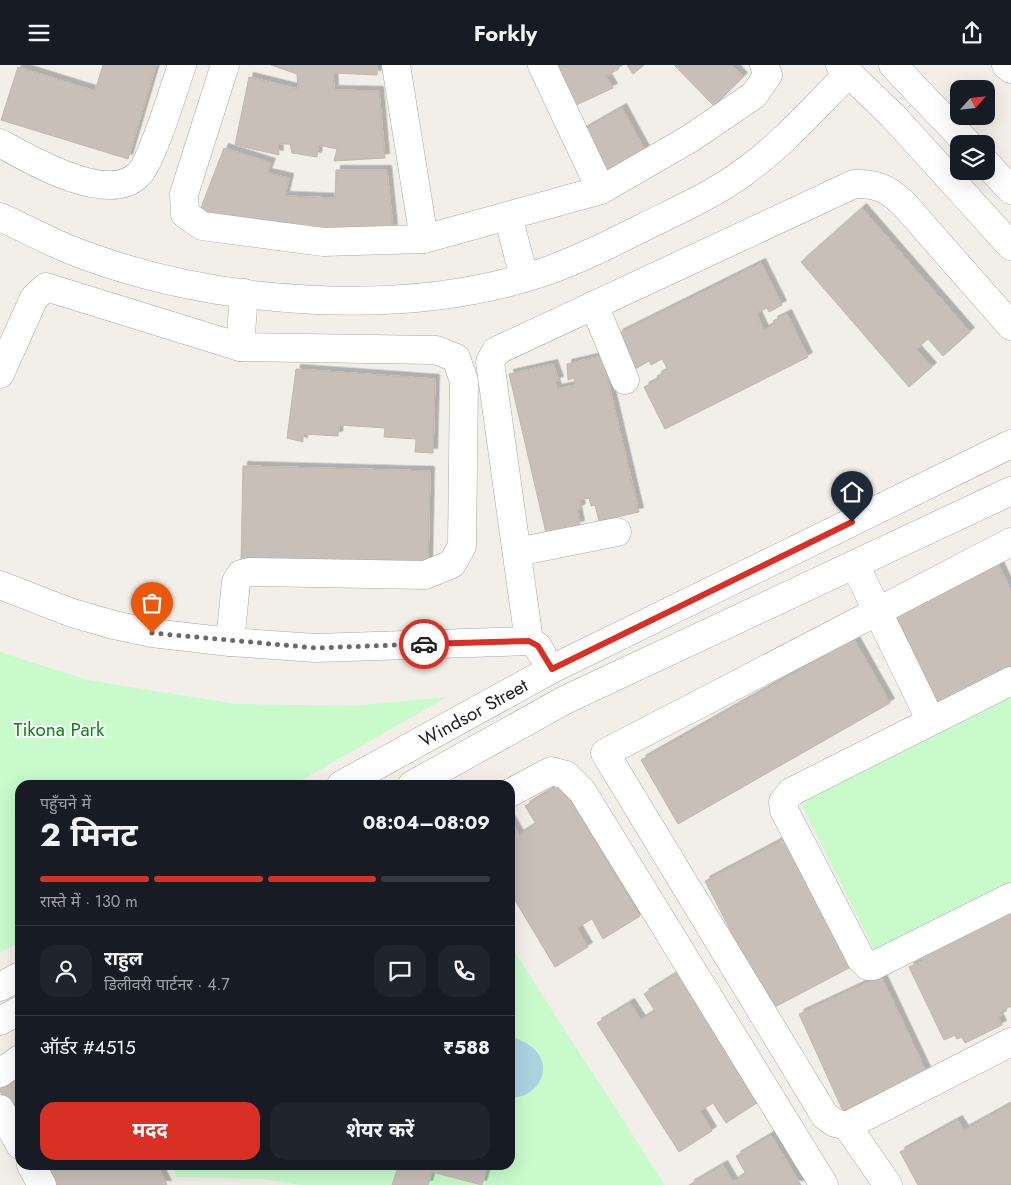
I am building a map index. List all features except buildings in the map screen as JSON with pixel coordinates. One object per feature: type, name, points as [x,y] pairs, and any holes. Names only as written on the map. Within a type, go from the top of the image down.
[{"type":"street","points":[[0,143],[54,171],[110,186],[124,183],[139,175],[148,160],[182,65]]},
{"type":"street","points":[[225,65],[184,194],[185,214],[202,226],[323,243],[424,239],[602,190],[691,138],[754,95],[768,75],[764,65]]},
{"type":"street","points":[[396,65],[424,239]]},
{"type":"street","points":[[542,65],[602,190]]},
{"type":"street","points":[[1006,65],[1011,69]]},
{"type":"street","points":[[900,67],[960,135]]},
{"type":"street","points":[[0,217],[81,254],[160,277],[244,293],[312,300],[384,300],[457,293],[524,277],[587,255],[693,203],[743,173],[781,141],[845,69],[894,116],[1011,246]]},
{"type":"street","points":[[995,173],[1011,190]]},
{"type":"street","points":[[529,641],[490,362],[493,355],[503,347],[854,185],[865,184],[882,187],[898,198],[1011,326]]},
{"type":"street","points":[[508,216],[524,277]]},
{"type":"street","points":[[0,374],[34,298],[46,287],[240,347],[436,350],[456,358],[464,381],[462,546],[452,564],[425,575],[249,572],[241,574],[236,582],[230,642]]},
{"type":"street","points":[[240,347],[244,293]]},
{"type":"street","points":[[594,305],[625,380]]},
{"type":"street","name":"Windsor Street","points":[[350,780],[552,669],[1011,444]]},
{"type":"street","name":"Windsor Street","points":[[423,780],[565,700],[1011,491]]},
{"type":"street","points":[[517,552],[617,532]]},
{"type":"street","points":[[1011,542],[605,753],[825,1116],[835,1123],[847,1126],[1011,1042]]},
{"type":"street","points":[[855,565],[931,721]]},
{"type":"street","points":[[0,585],[72,613],[114,625],[152,633],[230,642],[316,648],[529,641],[538,646],[552,669],[565,700]]},
{"type":"street","points":[[1011,681],[791,792],[783,802],[784,810],[861,959],[868,967],[874,966],[1011,897]]},
{"type":"street","points":[[515,790],[551,771],[566,775],[582,791],[824,1185]]},
{"type":"street","points":[[0,987],[15,979]]},
{"type":"street","points":[[0,1021],[15,1013]]},
{"type":"street","points":[[0,1073],[15,1062]]},
{"type":"street","points":[[0,1109],[15,1136]]},
{"type":"street","points":[[847,1126],[888,1185]]},
{"type":"street","points":[[34,1170],[42,1185]]},
{"type":"green space","name":"Tikona Park","points":[[0,652],[88,680],[236,704],[352,706],[447,697],[302,780],[15,780],[15,944],[0,953]]},
{"type":"green space","points":[[1011,693],[1011,892],[879,959],[800,802]]},
{"type":"green space","points":[[515,953],[665,1185],[301,1185],[261,1179],[177,1177],[174,1170],[515,1170]]},
{"type":"water","points":[[515,1038],[533,1048],[539,1055],[543,1070],[538,1085],[526,1095],[515,1097]]},
{"type":"way so far","points":[[152,633],[230,642],[316,648],[424,644]]},
{"type":"route","points":[[424,644],[529,641],[538,646],[552,669],[852,522]]}]
